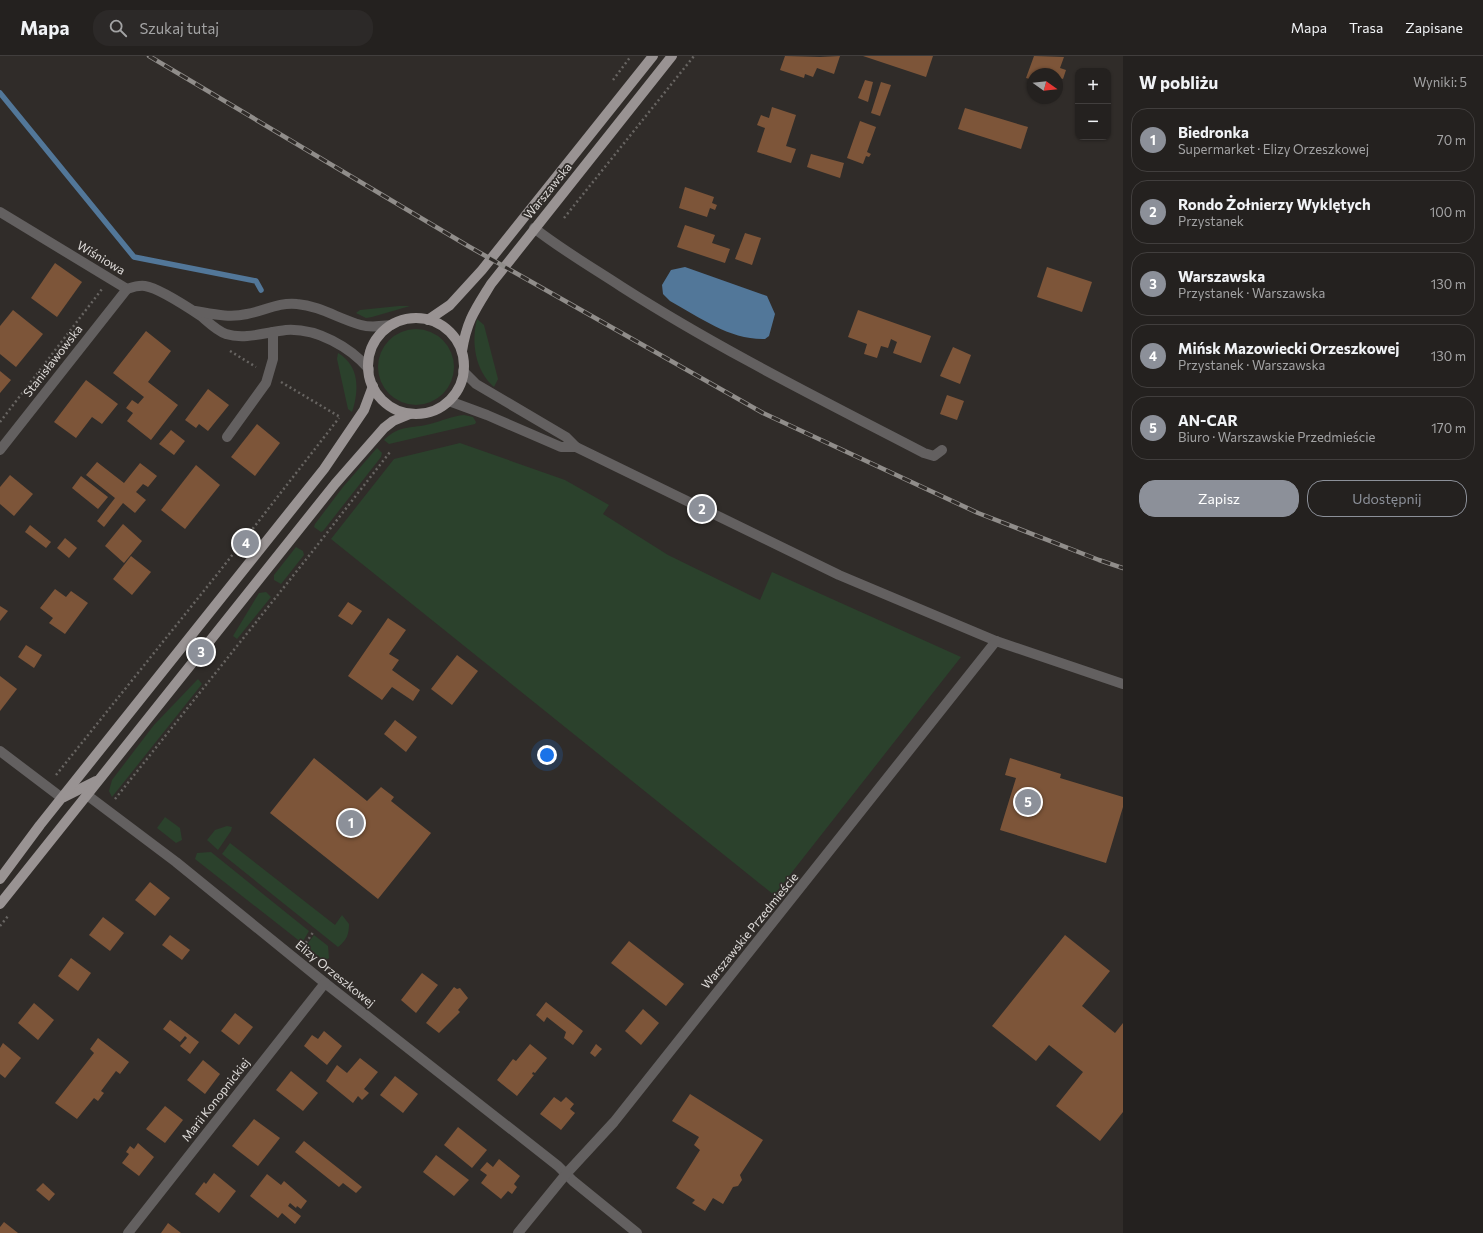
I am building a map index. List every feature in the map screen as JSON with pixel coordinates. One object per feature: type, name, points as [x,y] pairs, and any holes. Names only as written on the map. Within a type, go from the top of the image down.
[{"type":"main road","name":"Warszawska","points":[[428,320],[450,305],[482,270],[653,56]]},
{"type":"main road","name":"Warszawska","points":[[462,351],[465,329],[474,310],[491,284],[672,56]]},
{"type":"main road","points":[[419,318],[428,320],[434,321],[446,329],[456,339],[462,351],[463,371],[457,391],[449,402],[437,410],[424,414],[410,414],[396,410],[384,402],[373,386],[369,377],[368,362],[372,347],[380,335],[391,325],[405,320],[419,318]]},
{"type":"main road","points":[[0,879],[62,798],[324,468],[364,410],[373,386]]},
{"type":"main road","points":[[0,904],[335,484],[384,428],[393,421],[410,414]]},
{"type":"main road","points":[[62,798],[99,780]]},
{"type":"street","name":"Wiśniowa","points":[[0,212],[127,289],[146,286],[193,311],[226,334],[245,335],[296,330],[318,335],[358,356],[369,369]]},
{"type":"street","points":[[534,228],[553,243],[653,306],[760,368],[924,453],[934,456],[942,450]]},
{"type":"street","name":"Stanisławowska","points":[[0,450],[127,289]]},
{"type":"street","name":"Wiśniowa","points":[[193,311],[228,317],[248,314],[268,307],[295,304],[320,309],[362,325],[374,327],[391,325]]},
{"type":"street","points":[[227,437],[266,383],[273,359],[273,332]]},
{"type":"street","points":[[463,371],[476,384],[566,437],[576,447],[839,575],[996,641],[1123,684]]},
{"type":"street","points":[[449,402],[487,415],[561,447],[576,447]]},
{"type":"street","name":"Warszawskie Przedmieście","points":[[518,1233],[566,1174],[614,1122],[996,641]]},
{"type":"street","points":[[0,751],[62,798]]},
{"type":"street","name":"Elizy Orzeszkowej","points":[[87,795],[176,862],[325,983],[558,1166],[637,1233]]},
{"type":"street","name":"Marii Konopnickiej","points":[[128,1233],[325,983]]},
{"type":"path","points":[[0,422],[110,279]]},
{"type":"path","points":[[229,350],[268,375],[340,416]]},
{"type":"path","points":[[56,775],[219,572],[343,413]]},
{"type":"path","points":[[115,799],[316,548],[390,452]]},
{"type":"path","points":[[302,948],[314,931]]},
{"type":"green space","points":[[410,306],[366,318],[356,313],[360,310]]},
{"type":"green space","points":[[477,319],[484,325],[498,379],[494,387],[482,373],[476,356],[474,337]]},
{"type":"green space","points":[[409,329],[423,329],[437,335],[448,346],[454,360],[454,374],[451,382],[443,394],[437,399],[423,405],[409,405],[395,399],[384,388],[378,374],[378,360],[384,346],[395,335]]},
{"type":"green space","points":[[338,353],[345,358],[350,365],[356,380],[356,396],[352,412],[348,409],[337,359]]},
{"type":"green space","points":[[464,415],[473,417],[476,422],[475,424],[389,444],[384,440],[395,431],[401,429],[434,423],[455,416]]},
{"type":"green space","points":[[460,443],[565,480],[609,505],[603,514],[668,555],[760,600],[772,572],[961,657],[774,895],[331,539],[394,459]]},
{"type":"green space","points":[[377,448],[382,453],[381,457],[323,531],[321,532],[314,527],[343,487]]},
{"type":"green space","points":[[296,547],[303,551],[304,555],[281,584],[274,580],[274,575]]},
{"type":"green space","points":[[266,592],[271,597],[237,639],[233,636],[259,593]]},
{"type":"green space","points":[[198,679],[202,684],[112,797],[109,791],[112,780],[154,725]]},
{"type":"green space","points":[[165,817],[180,828],[182,840],[176,843],[157,828]]},
{"type":"green space","points":[[227,826],[232,827],[231,831],[218,850],[207,840],[215,830]]},
{"type":"green space","points":[[230,843],[335,925],[342,915],[349,924],[349,931],[344,942],[338,947],[222,854]]},
{"type":"green space","points":[[211,852],[309,931],[302,943],[195,859],[197,853]]},
{"type":"green space","points":[[314,935],[328,946],[329,958],[324,961],[306,946]]},
{"type":"water","points":[[685,267],[767,296],[775,314],[769,336],[765,339],[752,338],[728,332],[704,321],[670,301],[663,294],[662,285],[671,270]]},
{"type":"building","points":[[785,56],[840,56],[834,74],[817,68],[813,77],[805,74],[804,78],[780,70]]},
{"type":"building","points":[[863,56],[933,56],[926,77]]},
{"type":"building","points":[[1034,56],[1064,57],[1060,68],[1030,68]]},
{"type":"building","points":[[1063,69],[1066,70],[1063,79]]},
{"type":"building","points":[[865,80],[873,82],[868,102],[858,98]]},
{"type":"building","points":[[881,82],[891,85],[880,116],[871,113]]},
{"type":"building","points":[[772,107],[796,115],[786,146],[796,149],[791,163],[757,152],[765,128],[757,125],[761,115],[769,118]]},
{"type":"building","points":[[965,108],[1028,127],[1021,149],[958,129]]},
{"type":"building","points":[[860,121],[876,127],[867,152],[871,154],[869,157],[866,156],[863,164],[847,158]]},
{"type":"building","points":[[811,154],[844,163],[840,178],[807,167]]},
{"type":"building","points":[[685,187],[714,197],[712,203],[717,205],[715,210],[710,208],[707,217],[679,208]]},
{"type":"building","points":[[685,225],[715,235],[712,243],[730,249],[725,263],[677,247]]},
{"type":"building","points":[[745,233],[761,238],[752,265],[735,259]]},
{"type":"building","points":[[55,263],[82,282],[57,317],[31,298]]},
{"type":"building","points":[[1047,267],[1092,282],[1082,312],[1037,297]]},
{"type":"building","points":[[13,310],[43,334],[16,367],[0,354],[0,326]]},
{"type":"building","points":[[858,310],[931,336],[921,363],[893,353],[897,342],[891,339],[888,348],[881,346],[877,358],[864,354],[867,344],[848,337]]},
{"type":"building","points":[[146,331],[171,351],[148,382],[178,405],[151,440],[127,421],[133,413],[126,408],[132,400],[138,404],[144,397],[113,373]]},
{"type":"building","points":[[953,347],[971,355],[960,384],[940,376]]},
{"type":"building","points":[[0,371],[11,380],[0,393]]},
{"type":"building","points":[[86,380],[118,404],[102,424],[92,417],[76,438],[54,422]]},
{"type":"building","points":[[208,389],[229,405],[208,431],[199,424],[196,428],[185,420]]},
{"type":"building","points":[[947,395],[964,401],[957,420],[940,414]]},
{"type":"building","points":[[257,424],[280,443],[255,476],[231,457]]},
{"type":"building","points":[[171,430],[185,441],[174,455],[159,444]]},
{"type":"building","points":[[97,462],[124,483],[140,463],[157,476],[148,487],[143,484],[136,492],[146,500],[135,513],[123,503],[104,527],[97,521],[115,498],[86,475]]},
{"type":"building","points":[[196,465],[220,485],[185,529],[161,510]]},
{"type":"building","points":[[10,475],[33,494],[14,516],[0,504],[0,487]]},
{"type":"building","points":[[81,476],[108,497],[98,509],[72,488]]},
{"type":"building","points":[[123,524],[142,541],[124,563],[105,546]]},
{"type":"building","points":[[30,525],[51,542],[46,548],[25,532]]},
{"type":"building","points":[[65,538],[77,548],[69,558],[57,548]]},
{"type":"building","points":[[131,556],[151,572],[132,595],[113,579]]},
{"type":"building","points":[[55,589],[66,597],[71,591],[88,603],[65,634],[49,623],[53,618],[40,608]]},
{"type":"building","points":[[348,602],[362,611],[352,625],[338,616]]},
{"type":"building","points":[[0,606],[8,611],[0,621]]},
{"type":"building","points":[[388,618],[406,630],[389,654],[399,660],[392,670],[420,690],[413,701],[392,687],[382,700],[348,676]]},
{"type":"building","points":[[26,645],[42,655],[34,668],[18,657]]},
{"type":"building","points":[[457,655],[478,671],[452,705],[431,689]]},
{"type":"building","points":[[0,676],[17,689],[0,711]]},
{"type":"building","points":[[395,720],[417,737],[406,752],[384,734]]},
{"type":"building","points":[[314,758],[367,801],[381,787],[394,797],[391,801],[431,833],[378,899],[270,813]]},
{"type":"building","points":[[1010,758],[1061,774],[1060,778],[1123,797],[1123,807],[1106,863],[1000,830],[1016,778],[1005,775]]},
{"type":"building","points":[[150,882],[170,898],[155,916],[135,900]]},
{"type":"building","points":[[103,917],[124,933],[110,951],[89,935]]},
{"type":"building","points":[[170,935],[190,950],[182,960],[162,945]]},
{"type":"building","points":[[1065,935],[1110,971],[1082,1006],[1115,1033],[1123,1023],[1123,1112],[1100,1141],[1056,1106],[1083,1072],[1049,1045],[1036,1061],[992,1026]]},
{"type":"building","points":[[629,941],[684,984],[666,1006],[611,963]]},
{"type":"building","points":[[71,958],[91,973],[78,991],[58,976]]},
{"type":"building","points":[[422,973],[438,985],[416,1013],[401,1000]]},
{"type":"building","points":[[454,987],[457,989],[460,988],[468,998],[458,1010],[460,1012],[439,1033],[426,1023]]},
{"type":"building","points":[[546,1002],[583,1031],[573,1045],[564,1038],[566,1032],[547,1017],[544,1022],[536,1015]]},
{"type":"building","points":[[34,1003],[54,1020],[38,1040],[18,1023]]},
{"type":"building","points":[[643,1009],[659,1023],[641,1045],[625,1031]]},
{"type":"building","points":[[235,1013],[253,1027],[239,1045],[221,1031]]},
{"type":"building","points":[[170,1020],[199,1042],[190,1054],[180,1046],[187,1038],[185,1036],[180,1042],[163,1029]]},
{"type":"building","points":[[324,1031],[342,1046],[327,1065],[304,1046],[312,1035],[318,1039]]},
{"type":"building","points":[[98,1038],[129,1062],[120,1074],[116,1071],[101,1091],[104,1093],[98,1101],[94,1098],[77,1119],[55,1103],[94,1053],[90,1049]]},
{"type":"building","points":[[3,1043],[21,1058],[5,1078],[0,1074],[0,1048]]},
{"type":"building","points":[[530,1044],[547,1058],[535,1073],[533,1072],[532,1074],[534,1075],[517,1096],[497,1080],[513,1059],[516,1061]]},
{"type":"building","points":[[596,1044],[602,1049],[595,1057],[590,1053]]},
{"type":"building","points":[[360,1058],[378,1072],[364,1089],[369,1093],[362,1100],[358,1096],[353,1103],[326,1081],[337,1065],[347,1073]]},
{"type":"building","points":[[203,1060],[220,1074],[205,1094],[187,1080]]},
{"type":"building","points":[[291,1071],[318,1093],[303,1111],[276,1090]]},
{"type":"building","points":[[395,1076],[418,1094],[403,1113],[380,1095]]},
{"type":"building","points":[[690,1094],[763,1140],[740,1175],[742,1180],[738,1186],[733,1187],[723,1204],[713,1198],[705,1211],[692,1203],[695,1200],[676,1188],[700,1150],[694,1145],[699,1137],[672,1121]]},
{"type":"building","points":[[554,1097],[561,1102],[566,1097],[574,1104],[570,1109],[575,1113],[561,1130],[540,1114]]},
{"type":"building","points":[[165,1106],[183,1120],[165,1143],[146,1129]]},
{"type":"building","points":[[254,1119],[280,1138],[258,1166],[232,1146]]},
{"type":"building","points":[[458,1127],[487,1150],[472,1168],[444,1145]]},
{"type":"building","points":[[304,1141],[362,1187],[356,1193],[343,1183],[339,1187],[295,1152]]},
{"type":"building","points":[[138,1143],[154,1157],[139,1176],[122,1163],[129,1154],[126,1152],[130,1146],[134,1149]]},
{"type":"building","points":[[436,1155],[469,1180],[454,1196],[423,1172]]},
{"type":"building","points":[[499,1159],[520,1176],[514,1184],[517,1187],[512,1194],[508,1191],[501,1199],[481,1183],[487,1175],[480,1170],[487,1162],[493,1167]]},
{"type":"building","points":[[214,1173],[236,1191],[219,1213],[195,1194],[204,1182],[206,1184]]},
{"type":"building","points":[[267,1174],[281,1185],[284,1181],[307,1201],[301,1209],[297,1206],[296,1208],[290,1203],[288,1206],[301,1216],[295,1224],[282,1213],[278,1218],[250,1196]]},
{"type":"building","points":[[43,1183],[55,1194],[49,1201],[36,1190]]},
{"type":"building","points":[[4,1222],[18,1233],[0,1233],[0,1227]]},
{"type":"building","points":[[168,1223],[181,1233],[161,1233]]},
{"type":"waterway","points":[[0,93],[134,257],[256,281],[261,290]]},
{"type":"railway","points":[[149,56],[468,246],[763,413],[978,513],[1123,568]]},
{"type":"place","name":"Rondo Żołnierzy Wyklętych","points":[[702,509]]},
{"type":"place","name":"Mińsk Mazowiecki Orzeszkowej","points":[[246,543]]},
{"type":"place","name":"Warszawska","points":[[201,652]]},
{"type":"place","name":"AN-CAR","points":[[1028,802]]},
{"type":"place","name":"Biedronka","points":[[351,823]]}]
